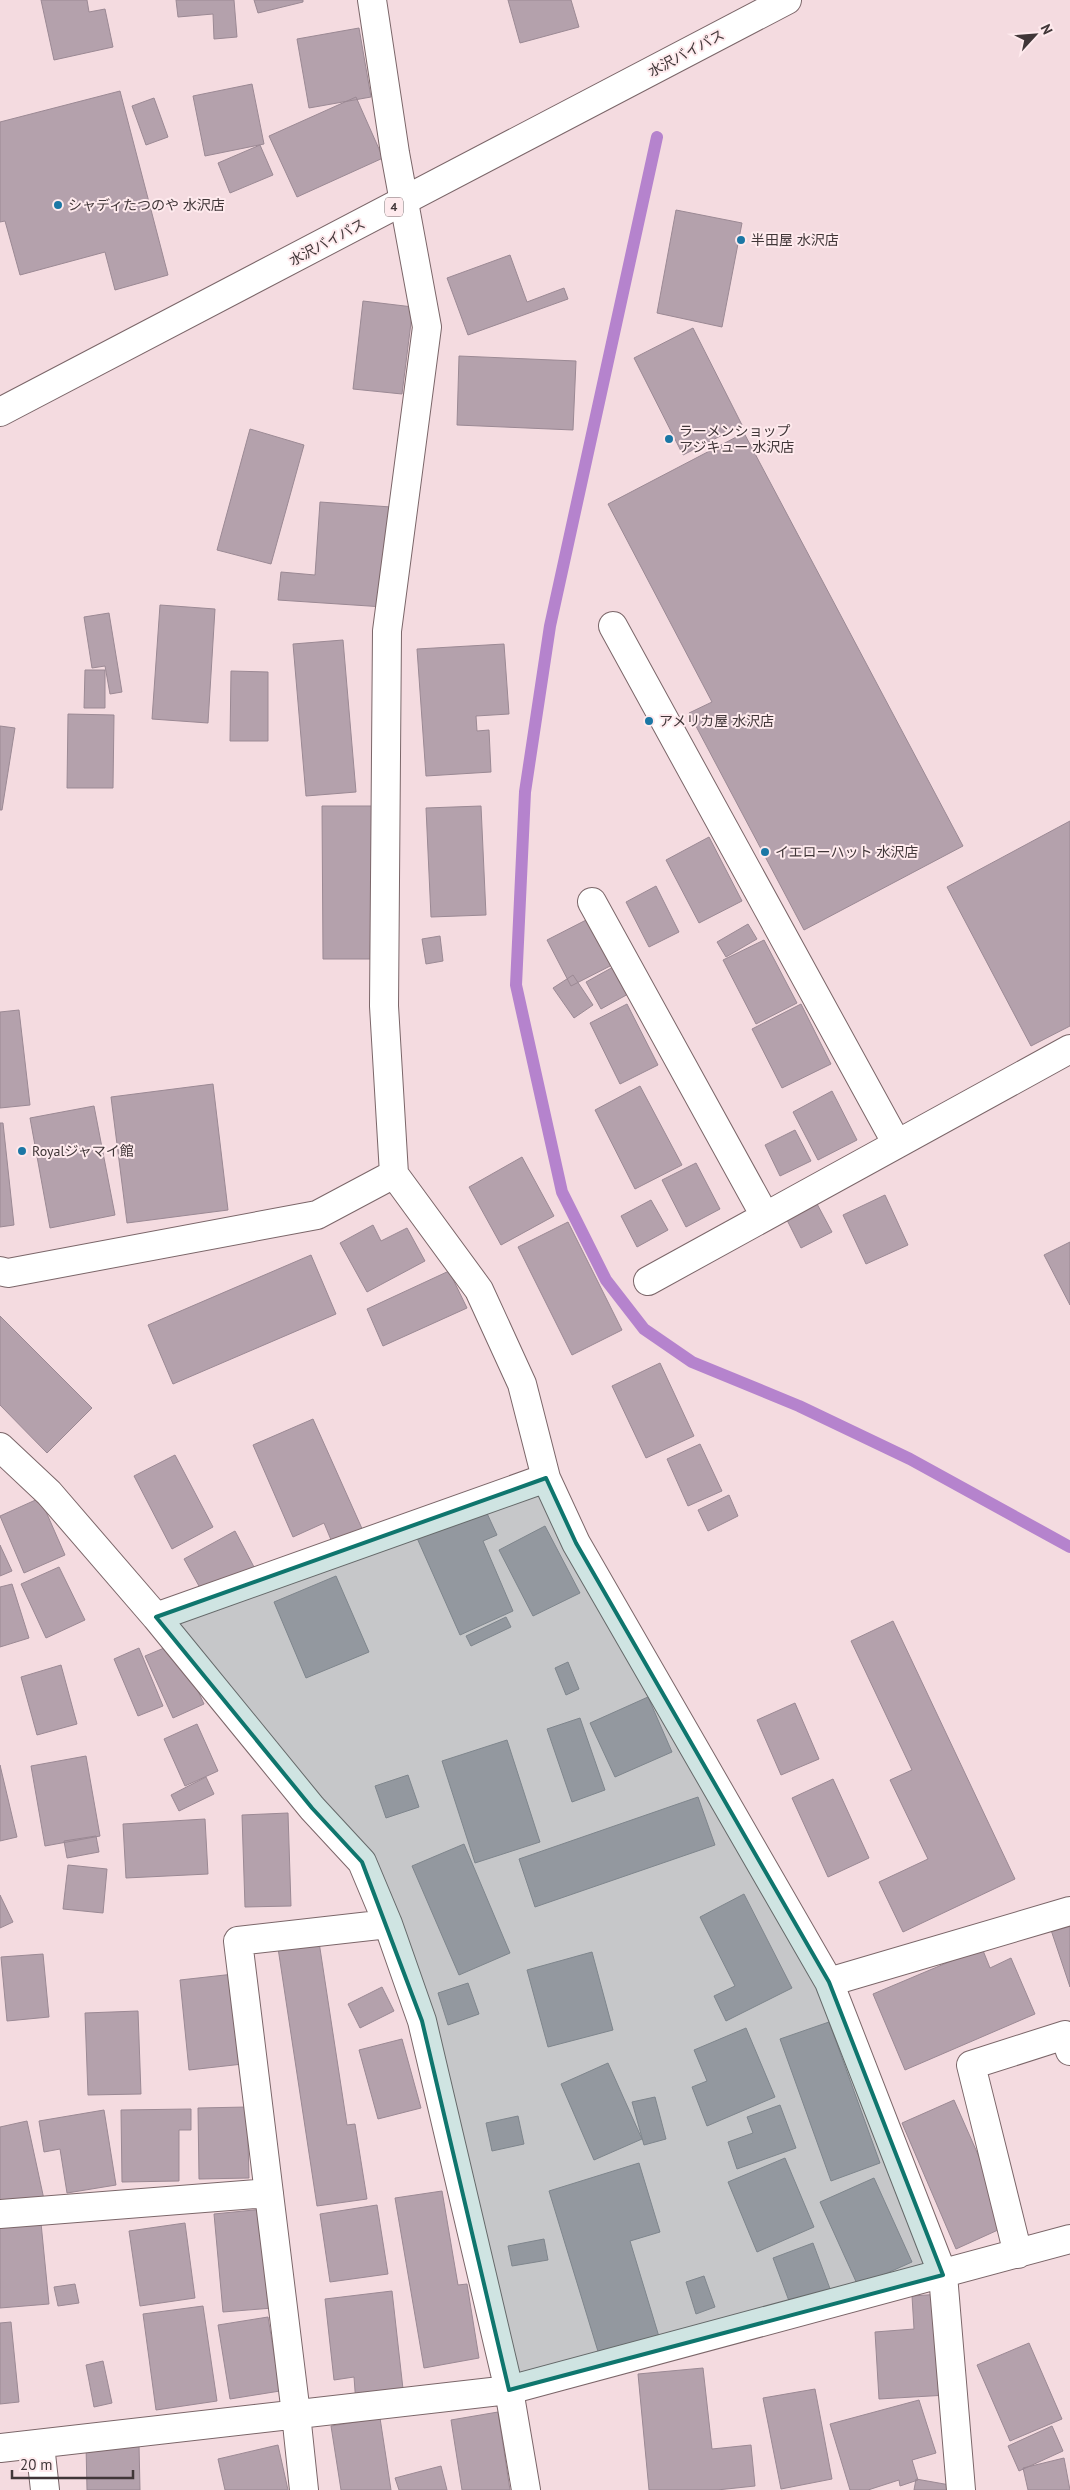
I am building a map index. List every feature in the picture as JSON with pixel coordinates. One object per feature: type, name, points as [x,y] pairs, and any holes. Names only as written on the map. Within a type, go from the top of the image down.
[{"type":"main road","points":[[372,0],[395,152],[427,327],[387,631],[384,1006],[394,1174],[479,1290],[522,1384],[546,1478],[576,1544],[829,1982],[942,2275],[960,2490]]},
{"type":"main road","name":"水沢バイパス","points":[[0,412],[787,0]]},
{"type":"main road","points":[[614,626],[897,1144]]},
{"type":"main road","points":[[592,902],[765,1216]]},
{"type":"main road","points":[[648,1281],[1070,1049]]},
{"type":"main road","points":[[0,1271],[8,1272],[317,1216],[394,1174]]},
{"type":"main road","points":[[0,1447],[49,1493],[156,1617],[312,1808],[362,1862],[388,1924],[422,2021],[509,2390],[526,2490]]},
{"type":"main road","points":[[156,1617],[546,1478]]},
{"type":"main road","points":[[829,1982],[1070,1911]]},
{"type":"main road","points":[[304,2490],[238,1941],[388,1924]]},
{"type":"main road","points":[[1018,2254],[971,2065],[1065,2035],[1070,2051]]},
{"type":"main road","points":[[0,2214],[269,2193]]},
{"type":"main road","points":[[0,2448],[40,2445],[509,2390],[1070,2239]]},
{"type":"main road","points":[[40,2445],[45,2490]]},
{"type":"highlighted area","points":[[546,1478],[576,1543],[829,1982],[943,2275],[509,2390],[422,2021],[362,1862],[312,1808],[156,1617]]},
{"type":"building","points":[[41,0],[87,0],[89,12],[105,9],[113,47],[54,60]]},
{"type":"building","points":[[176,0],[234,0],[237,37],[214,39],[213,14],[178,17]]},
{"type":"building","points":[[254,0],[303,0],[303,2],[258,13]]},
{"type":"building","points":[[508,0],[571,0],[579,27],[520,43]]},
{"type":"building","points":[[359,28],[371,97],[309,108],[297,39]]},
{"type":"building","points":[[252,84],[264,144],[205,156],[193,96]]},
{"type":"building","points":[[120,91],[168,275],[115,290],[105,252],[20,275],[5,221],[0,222],[0,122]]},
{"type":"building","points":[[356,97],[383,158],[297,197],[269,136]]},
{"type":"building","points":[[154,98],[168,137],[146,145],[132,106]]},
{"type":"building","points":[[260,145],[273,175],[230,193],[218,163]]},
{"type":"building","points":[[676,210],[742,223],[722,327],[657,313]]},
{"type":"building","points":[[510,255],[527,302],[564,288],[568,299],[468,335],[447,278]]},
{"type":"building","points":[[363,301],[413,307],[402,394],[353,389]]},
{"type":"building","points":[[693,328],[742,425],[683,455],[634,358]]},
{"type":"building","points":[[459,356],[576,361],[573,430],[457,425]]},
{"type":"building","points":[[250,429],[304,445],[271,564],[217,550]]},
{"type":"building","points":[[744,433],[963,846],[804,930],[689,713],[712,702],[608,504]]},
{"type":"building","points":[[320,502],[391,507],[384,607],[278,600],[281,572],[315,575]]},
{"type":"building","points":[[160,605],[215,609],[208,723],[152,719]]},
{"type":"building","points":[[109,613],[122,692],[110,694],[105,666],[92,668],[84,617]]},
{"type":"building","points":[[343,640],[356,792],[306,796],[293,644]]},
{"type":"building","points":[[504,644],[509,714],[476,716],[477,731],[489,730],[491,772],[426,776],[417,649]]},
{"type":"building","points":[[85,670],[105,670],[105,708],[84,708]]},
{"type":"building","points":[[231,671],[268,672],[268,741],[230,741]]},
{"type":"building","points":[[68,714],[114,715],[113,788],[67,788]]},
{"type":"building","points":[[0,726],[15,728],[2,810],[0,810]]},
{"type":"building","points":[[322,806],[376,806],[376,959],[323,959]]},
{"type":"building","points":[[481,806],[486,915],[431,917],[426,808]]},
{"type":"building","points":[[1070,821],[1070,1026],[1031,1046],[947,887]]},
{"type":"building","points":[[709,837],[742,901],[699,923],[666,860]]},
{"type":"building","points":[[656,886],[679,932],[649,947],[626,902]]},
{"type":"building","points":[[592,917],[616,963],[571,986],[547,940]]},
{"type":"building","points":[[748,924],[757,939],[726,957],[717,942]]},
{"type":"building","points":[[440,936],[443,961],[426,964],[422,939]]},
{"type":"building","points":[[764,940],[797,1003],[756,1024],[723,960]]},
{"type":"building","points":[[615,966],[630,993],[601,1009],[586,982]]},
{"type":"building","points":[[573,975],[593,1005],[574,1018],[553,988]]},
{"type":"building","points":[[627,1004],[658,1065],[620,1084],[590,1023]]},
{"type":"building","points":[[801,1004],[831,1064],[782,1088],[752,1029]]},
{"type":"building","points":[[19,1010],[30,1105],[0,1108],[0,1012]]},
{"type":"building","points":[[213,1084],[228,1210],[127,1223],[111,1097]]},
{"type":"building","points":[[640,1086],[682,1165],[635,1189],[595,1110]]},
{"type":"building","points":[[832,1091],[857,1140],[818,1160],[793,1112]]},
{"type":"building","points":[[94,1106],[115,1215],[50,1228],[30,1118]]},
{"type":"building","points":[[0,1123],[3,1123],[14,1225],[0,1227]]},
{"type":"building","points":[[795,1130],[811,1161],[780,1176],[765,1145]]},
{"type":"building","points":[[522,1157],[554,1216],[501,1245],[469,1187]]},
{"type":"building","points":[[696,1163],[720,1209],[686,1227],[662,1180]]},
{"type":"building","points":[[885,1195],[908,1245],[866,1264],[843,1215]]},
{"type":"building","points":[[651,1200],[668,1230],[637,1247],[621,1216]]},
{"type":"building","points":[[816,1202],[832,1232],[801,1248],[786,1218]]},
{"type":"building","points":[[568,1222],[622,1330],[572,1355],[518,1247]]},
{"type":"building","points":[[373,1225],[381,1241],[407,1228],[425,1261],[367,1292],[340,1243]]},
{"type":"building","points":[[1070,1242],[1070,1305],[1044,1255]]},
{"type":"building","points":[[311,1255],[336,1314],[173,1384],[148,1325]]},
{"type":"building","points":[[449,1271],[467,1308],[383,1346],[367,1309]]},
{"type":"building","points":[[0,1316],[92,1408],[47,1453],[0,1405]]},
{"type":"building","points":[[660,1363],[694,1436],[646,1458],[612,1386]]},
{"type":"building","points":[[313,1419],[364,1533],[334,1547],[324,1523],[293,1537],[253,1445]]},
{"type":"building","points":[[700,1444],[722,1491],[688,1506],[667,1459]]},
{"type":"building","points":[[175,1455],[213,1527],[172,1549],[134,1476]]},
{"type":"building","points":[[729,1495],[738,1516],[708,1531],[698,1510]]},
{"type":"building","points":[[40,1498],[65,1555],[24,1573],[0,1516]]},
{"type":"building","points":[[485,1509],[497,1535],[483,1541],[513,1611],[460,1635],[417,1538]]},
{"type":"building","points":[[545,1526],[580,1593],[533,1616],[499,1550]]},
{"type":"building","points":[[235,1531],[254,1567],[204,1595],[184,1559]]},
{"type":"building","points":[[0,1545],[12,1571],[0,1576]]},
{"type":"building","points":[[59,1567],[85,1620],[46,1638],[21,1584]]},
{"type":"building","points":[[336,1576],[369,1652],[306,1678],[274,1602]]},
{"type":"building","points":[[12,1584],[29,1638],[0,1647],[0,1587]]},
{"type":"building","points":[[506,1617],[511,1627],[471,1646],[466,1636]]},
{"type":"building","points":[[893,1621],[1015,1879],[903,1932],[879,1882],[928,1859],[890,1780],[912,1770],[851,1641]]},
{"type":"building","points":[[176,1643],[204,1704],[173,1718],[145,1656]]},
{"type":"building","points":[[139,1648],[163,1706],[138,1716],[114,1659]]},
{"type":"building","points":[[568,1662],[579,1689],[566,1695],[555,1668]]},
{"type":"building","points":[[61,1665],[77,1724],[37,1735],[21,1677]]},
{"type":"building","points":[[648,1697],[672,1752],[615,1777],[590,1723]]},
{"type":"building","points":[[795,1703],[819,1759],[781,1775],[757,1720]]},
{"type":"building","points":[[580,1718],[605,1790],[572,1802],[547,1729]]},
{"type":"building","points":[[197,1724],[218,1771],[185,1786],[164,1739]]},
{"type":"building","points":[[507,1740],[540,1842],[475,1863],[442,1761]]},
{"type":"building","points":[[86,1756],[100,1836],[45,1846],[31,1766]]},
{"type":"building","points":[[0,1765],[17,1837],[0,1841]]},
{"type":"building","points":[[408,1775],[419,1807],[386,1818],[375,1786]]},
{"type":"building","points":[[206,1777],[214,1794],[179,1811],[171,1795]]},
{"type":"building","points":[[833,1779],[869,1858],[828,1877],[792,1798]]},
{"type":"building","points":[[698,1797],[715,1845],[535,1907],[519,1859]]},
{"type":"building","points":[[288,1813],[291,1906],[245,1907],[242,1815]]},
{"type":"building","points":[[205,1819],[208,1874],[126,1878],[123,1824]]},
{"type":"building","points":[[96,1836],[99,1852],[67,1858],[64,1841]]},
{"type":"building","points":[[464,1844],[510,1953],[459,1975],[412,1866]]},
{"type":"building","points":[[68,1865],[107,1869],[103,1913],[63,1909]]},
{"type":"building","points":[[744,1894],[792,1988],[726,2021],[714,1996],[735,1986],[700,1917]]},
{"type":"building","points":[[0,1895],[13,1922],[0,1928]]},
{"type":"building","points":[[1070,1910],[1070,1987],[1047,1918]]},
{"type":"building","points":[[319,1942],[347,2125],[355,2124],[367,2199],[317,2206],[278,1948]]},
{"type":"building","points":[[982,1948],[990,1968],[1011,1958],[1035,2014],[905,2070],[873,1994]]},
{"type":"building","points":[[592,1952],[613,2030],[548,2047],[527,1970]]},
{"type":"building","points":[[43,1954],[49,2017],[7,2021],[1,1957]]},
{"type":"building","points":[[234,1974],[243,2064],[189,2070],[180,1980]]},
{"type":"building","points":[[468,1983],[479,2014],[448,2025],[438,1993]]},
{"type":"building","points":[[382,1987],[394,2011],[360,2028],[348,2004]]},
{"type":"building","points":[[138,2011],[141,2094],[88,2095],[85,2013]]},
{"type":"building","points":[[829,2022],[880,2163],[831,2181],[780,2039]]},
{"type":"building","points":[[746,2028],[775,2097],[707,2126],[692,2087],[707,2081],[694,2050]]},
{"type":"building","points":[[402,2039],[421,2108],[378,2119],[359,2050]]},
{"type":"building","points":[[608,2063],[642,2139],[594,2160],[561,2084]]},
{"type":"building","points":[[655,2097],[666,2139],[644,2145],[632,2102]]},
{"type":"building","points":[[954,2100],[1009,2225],[956,2249],[902,2123]]},
{"type":"building","points":[[780,2105],[796,2148],[737,2169],[728,2142],[753,2133],[747,2117]]},
{"type":"building","points":[[247,2107],[249,2178],[199,2179],[198,2108]]},
{"type":"building","points":[[191,2109],[191,2130],[179,2130],[179,2181],[122,2182],[121,2110]]},
{"type":"building","points":[[104,2110],[116,2185],[67,2193],[60,2149],[44,2152],[39,2121]]},
{"type":"building","points":[[518,2116],[524,2144],[492,2151],[486,2123]]},
{"type":"building","points":[[27,2121],[45,2204],[0,2214],[0,2127]]},
{"type":"building","points":[[785,2158],[814,2227],[757,2252],[728,2182]]},
{"type":"building","points":[[639,2163],[660,2232],[630,2241],[660,2340],[600,2358],[549,2191]]},
{"type":"building","points":[[874,2178],[912,2262],[858,2286],[820,2202]]},
{"type":"building","points":[[442,2191],[458,2285],[467,2284],[479,2358],[424,2368],[395,2198]]},
{"type":"building","points":[[377,2205],[388,2274],[330,2282],[320,2214]]},
{"type":"building","points":[[264,2209],[273,2308],[223,2312],[214,2214]]},
{"type":"building","points":[[41,2223],[49,2304],[0,2308],[0,2227]]},
{"type":"building","points":[[185,2223],[195,2298],[140,2306],[129,2231]]},
{"type":"building","points":[[544,2239],[548,2260],[512,2266],[508,2246]]},
{"type":"building","points":[[813,2243],[832,2294],[792,2309],[773,2258]]},
{"type":"building","points":[[704,2276],[715,2307],[696,2314],[686,2282]]},
{"type":"building","points":[[75,2284],[79,2303],[58,2306],[54,2287]]},
{"type":"building","points":[[392,2291],[404,2398],[356,2404],[354,2377],[334,2380],[325,2299]]},
{"type":"building","points":[[941,2294],[947,2395],[879,2399],[875,2332],[914,2329],[912,2296]]},
{"type":"building","points":[[203,2306],[217,2401],[156,2410],[143,2314]]},
{"type":"building","points":[[268,2317],[280,2391],[230,2399],[218,2325]]},
{"type":"building","points":[[11,2322],[19,2402],[0,2404],[0,2323]]},
{"type":"building","points":[[1029,2343],[1062,2419],[1010,2441],[977,2365]]},
{"type":"building","points":[[103,2361],[112,2403],[94,2407],[86,2365]]},
{"type":"building","points":[[703,2368],[712,2449],[751,2445],[755,2486],[717,2490],[649,2490],[638,2374]]},
{"type":"building","points":[[815,2389],[832,2479],[781,2489],[763,2398]]},
{"type":"building","points":[[919,2400],[936,2453],[912,2460],[918,2480],[900,2486],[899,2480],[868,2490],[850,2490],[830,2424]]},
{"type":"building","points":[[498,2412],[510,2490],[462,2490],[451,2420]]},
{"type":"building","points":[[380,2418],[391,2490],[341,2490],[331,2426]]},
{"type":"building","points":[[1052,2426],[1063,2451],[1019,2471],[1008,2446]]},
{"type":"building","points":[[139,2444],[140,2490],[87,2490],[86,2445]]},
{"type":"building","points":[[278,2445],[288,2490],[225,2490],[218,2459]]},
{"type":"building","points":[[1064,2458],[1070,2490],[1028,2490],[1023,2468]]},
{"type":"building","points":[[441,2466],[447,2490],[399,2490],[395,2478]]},
{"type":"building","points":[[916,2479],[950,2485],[949,2490],[914,2490]]},
{"type":"waterway","points":[[657,137],[550,626],[525,792],[516,985],[562,1192],[606,1280],[644,1329],[692,1362],[799,1406],[910,1459],[1070,1547]]},
{"type":"place","name":"シャディたつのや 水沢店","points":[[58,205]]},
{"type":"place","name":"半田屋 水沢店","points":[[741,240]]},
{"type":"place","name":"ラーメンショップ アジキュー 水沢店","points":[[669,439]]},
{"type":"place","name":"アメリカ屋 水沢店","points":[[649,721]]},
{"type":"place","name":"イエローハット 水沢店","points":[[765,852]]},
{"type":"place","name":"Royalジャマイ館","points":[[22,1151]]}]
